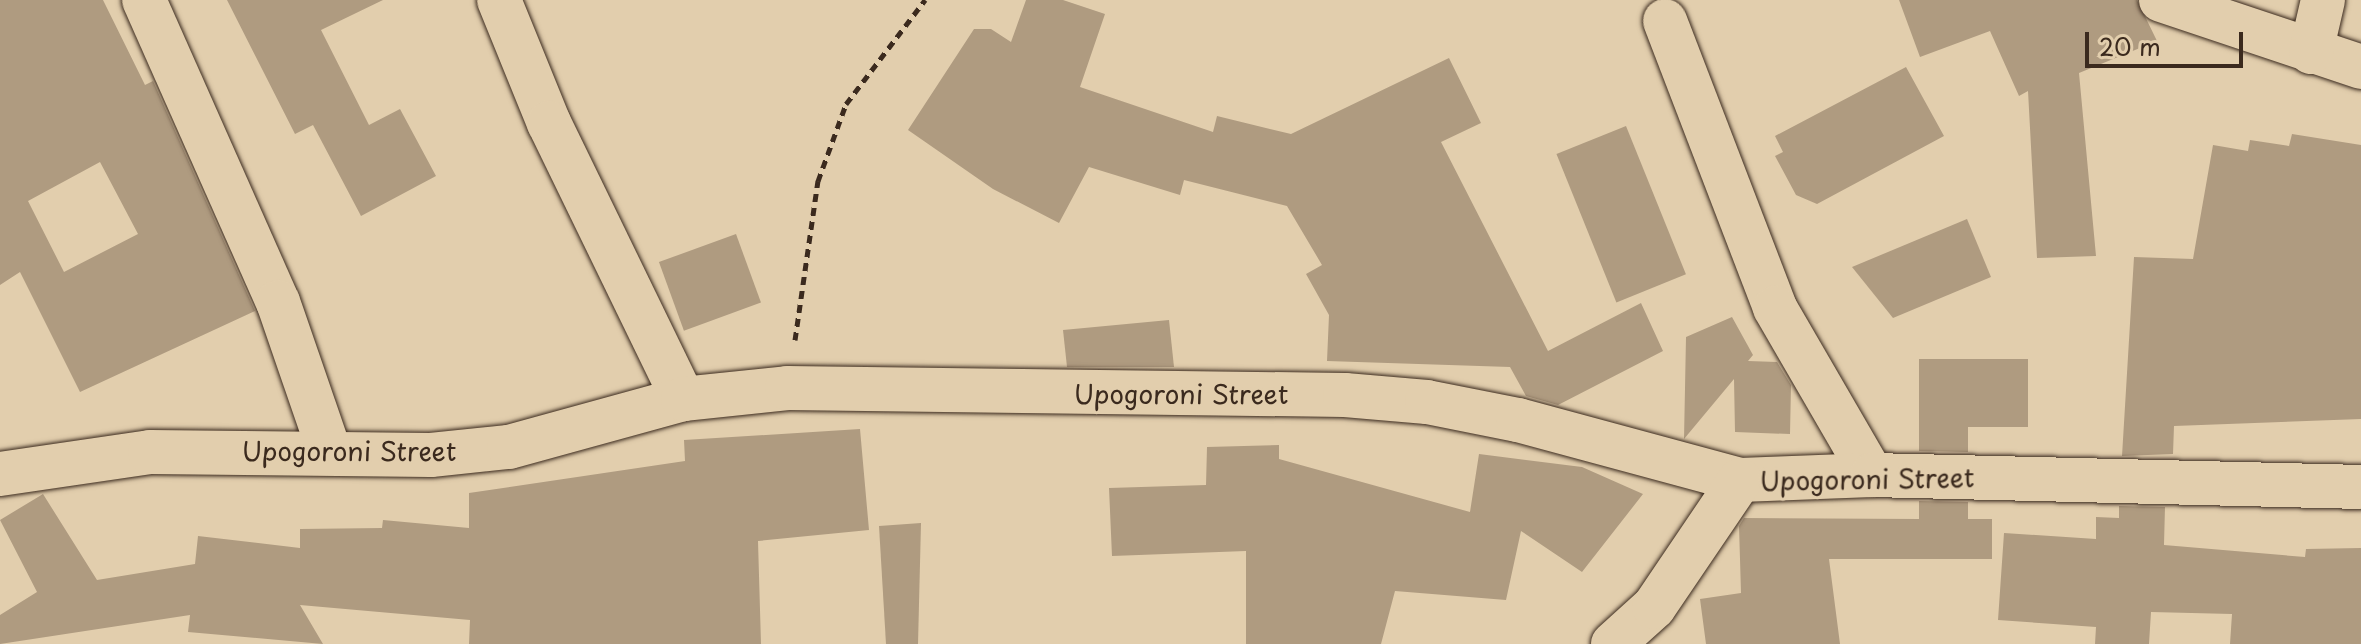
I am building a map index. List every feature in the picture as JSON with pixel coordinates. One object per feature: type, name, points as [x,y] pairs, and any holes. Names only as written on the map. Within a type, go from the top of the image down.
[{"type":"street","points":[[144,0],[278,302],[329,450]]},
{"type":"street","points":[[499,0],[549,123],[683,399]]},
{"type":"street","points":[[2161,0],[2361,67]]},
{"type":"street","points":[[2311,52],[2323,0]]},
{"type":"street","points":[[1665,21],[1775,308],[1872,475]]},
{"type":"street","name":"Upogoroni Street","points":[[0,474],[150,452],[329,450],[431,455],[509,447],[683,399],[787,388],[1345,395],[1427,402],[1518,420],[1740,480],[1872,475],[2361,487]]},
{"type":"street","points":[[1613,644],[1654,607],[1740,480]]},
{"type":"path","points":[[787,388],[818,181],[846,104],[925,0]]},
{"type":"building","points":[[0,0],[103,0],[145,85],[153,81],[255,311],[80,392],[20,272],[0,285]],"holes":[[[100,162],[138,234],[64,272],[28,201]]]},
{"type":"building","points":[[227,0],[383,0],[321,30],[369,125],[400,109],[436,176],[361,216],[313,125],[295,134]]},
{"type":"building","points":[[1026,0],[1063,0],[1105,14],[1080,87],[1213,132],[1217,116],[1291,134],[1449,58],[1481,123],[1441,142],[1548,351],[1641,303],[1663,351],[1558,405],[1526,396],[1510,367],[1327,361],[1329,315],[1306,274],[1322,265],[1287,206],[1184,180],[1180,195],[1089,167],[1059,223],[993,189],[908,130],[974,29],[991,29],[1011,42]]},
{"type":"building","points":[[1899,0],[2137,0],[2157,41],[2079,73],[2096,256],[2037,258],[2028,91],[2019,96],[1990,31],[1920,57]]},
{"type":"building","points":[[1906,67],[1944,136],[1817,204],[1796,195],[1775,156],[1783,152],[1775,136]]},
{"type":"building","points":[[1626,126],[1686,274],[1616,302],[1556,154]]},
{"type":"building","points":[[2292,134],[2361,145],[2361,419],[2174,426],[2173,454],[2122,456],[2134,257],[2193,259],[2213,145],[2248,151],[2250,140],[2289,146]]},
{"type":"building","points":[[1967,219],[1991,277],[1893,318],[1852,267]]},
{"type":"building","points":[[736,234],[761,303],[684,331],[659,262]]},
{"type":"building","points":[[1732,317],[1753,355],[1748,361],[1777,362],[1791,385],[1790,434],[1735,432],[1734,379],[1684,439],[1686,337]]},
{"type":"building","points":[[1169,320],[1174,367],[1067,367],[1063,330]]},
{"type":"building","points":[[1919,359],[2028,359],[2028,427],[1968,427],[1968,452],[1919,451]]},
{"type":"building","points":[[860,429],[869,530],[758,541],[761,644],[469,644],[470,620],[300,605],[323,644],[188,632],[190,615],[0,644],[0,615],[37,592],[0,520],[43,494],[97,580],[195,564],[198,536],[300,548],[300,529],[382,528],[383,520],[469,528],[469,493],[685,461],[684,440]]},
{"type":"building","points":[[1279,445],[1279,459],[1470,512],[1479,454],[1582,467],[1643,494],[1582,572],[1521,531],[1506,600],[1395,591],[1381,644],[1246,644],[1246,551],[1112,556],[1109,488],[1206,485],[1207,447]]},
{"type":"building","points":[[1919,501],[1968,502],[1968,519],[1992,519],[1992,559],[1829,559],[1840,644],[1706,644],[1700,599],[1741,593],[1739,526],[1744,518],[1919,519]]},
{"type":"building","points":[[2119,506],[2165,507],[2164,545],[2305,557],[2306,549],[2361,548],[2361,644],[2230,644],[2232,614],[2151,612],[2149,644],[2095,644],[2096,627],[1998,620],[2004,533],[2096,539],[2096,517],[2119,518]]},
{"type":"building","points":[[921,523],[918,644],[886,644],[879,526]]}]
